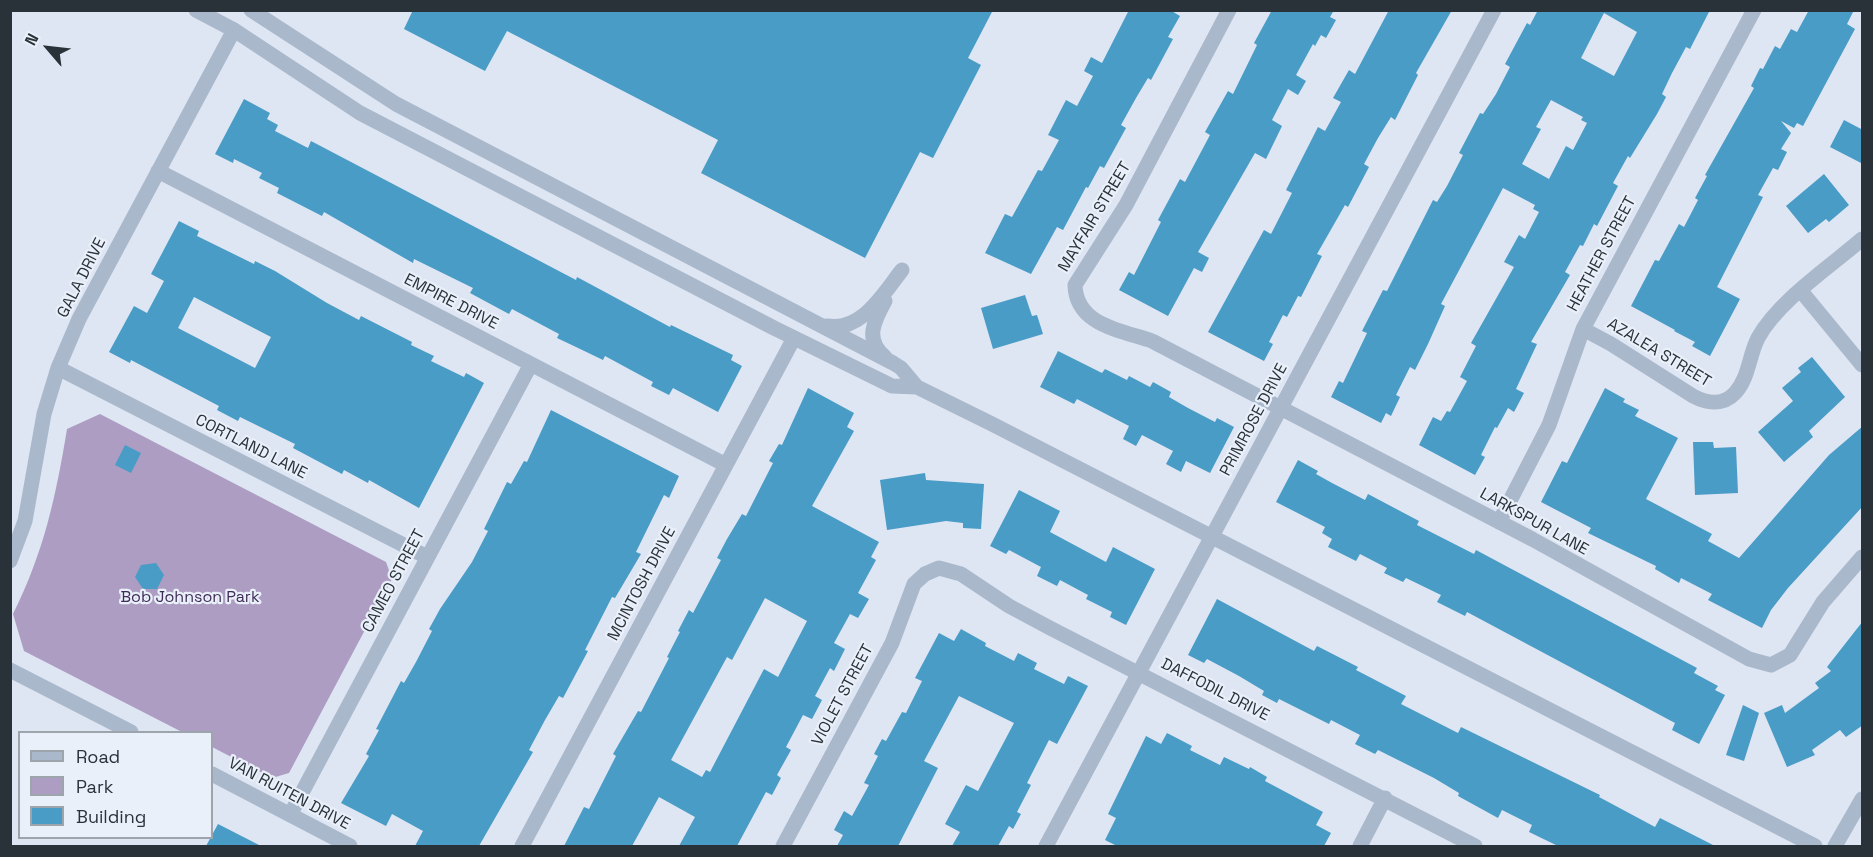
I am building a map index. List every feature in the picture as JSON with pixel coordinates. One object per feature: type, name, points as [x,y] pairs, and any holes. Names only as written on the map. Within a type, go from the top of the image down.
[{"type":"street","points":[[196,10],[234,30],[360,113],[794,338],[892,386],[917,387]]},
{"type":"street","name":"GALA DRIVE","points":[[10,561],[25,521],[44,414],[58,368],[79,319],[244,10]]},
{"type":"street","points":[[251,10],[396,104],[893,363],[901,368],[917,387],[1815,846]]},
{"type":"street","name":"MAYFAIR STREET","points":[[1229,10],[1126,205],[1075,285],[1075,300],[1086,315],[1152,341],[1281,409]]},
{"type":"street","name":"PRIMROSE DRIVE","points":[[1046,846],[1494,10]]},
{"type":"street","name":"HEATHER STREET","points":[[1499,522],[1549,425],[1583,329],[1754,10]]},
{"type":"street","name":"EMPIRE DRIVE","points":[[158,171],[726,465]]},
{"type":"street","name":"AZALEA STREET","points":[[1583,329],[1706,403],[1722,401],[1734,395],[1743,382],[1759,337],[1781,309],[1863,239]]},
{"type":"street","points":[[810,320],[838,328],[853,323],[863,317],[902,270],[874,321],[872,336],[880,353],[893,363]]},
{"type":"street","points":[[1801,291],[1863,365]]},
{"type":"street","name":"MCINTOSH DRIVE","points":[[522,846],[794,338]]},
{"type":"street","name":"CAMEO STREET","points":[[290,815],[531,364]]},
{"type":"street","name":"CORTLAND LANE","points":[[58,368],[428,557]]},
{"type":"street","name":"LARKSPUR LANE","points":[[1281,409],[1499,522],[1749,659],[1771,665],[1790,655],[1823,602],[1863,557]]},
{"type":"street","name":"DAFFODIL DRIVE","points":[[939,568],[962,574],[1009,606],[1475,846]]},
{"type":"street","name":"VIOLET STREET","points":[[783,846],[892,643],[914,584],[925,574],[939,568]]},
{"type":"street","points":[[10,670],[129,731]]},
{"type":"street","name":"VAN RUITEN DRIVE","points":[[213,775],[350,846]]},
{"type":"street","points":[[1360,846],[1384,798]]},
{"type":"street","points":[[1835,846],[1863,800]]},
{"type":"green space","name":"Bob Johnson Park","points":[[100,414],[386,562],[392,579],[289,773],[272,778],[213,748],[213,731],[180,731],[24,651],[13,614],[33,568],[48,523],[67,429]]},
{"type":"building","points":[[413,10],[993,10],[968,58],[981,65],[933,158],[920,152],[865,258],[701,173],[718,140],[507,31],[485,71],[404,29]]},
{"type":"building","points":[[1129,10],[1170,10],[1180,16],[1168,37],[1173,39],[1151,80],[1148,78],[1121,125],[1126,128],[1104,168],[1100,166],[1088,188],[1086,187],[1063,230],[1057,227],[1031,274],[985,253],[1005,214],[1012,217],[1038,170],[1042,171],[1059,140],[1048,135],[1066,100],[1077,106],[1093,76],[1084,71],[1091,57],[1102,63]]},
{"type":"building","points":[[1272,10],[1334,10],[1330,17],[1336,20],[1326,38],[1321,35],[1315,46],[1313,44],[1296,75],[1306,81],[1298,95],[1288,89],[1272,120],[1282,126],[1266,159],[1255,153],[1198,252],[1209,258],[1202,272],[1194,268],[1168,316],[1119,290],[1129,272],[1134,275],[1161,222],[1158,220],[1180,179],[1185,182],[1210,135],[1205,132],[1228,91],[1233,94],[1257,45],[1254,43]]},
{"type":"building","points":[[1389,10],[1452,10],[1416,73],[1418,75],[1395,120],[1391,117],[1364,164],[1369,167],[1348,207],[1345,205],[1317,254],[1322,256],[1301,297],[1298,296],[1287,317],[1283,315],[1269,342],[1273,344],[1264,361],[1208,332],[1264,230],[1271,234],[1292,193],[1286,190],[1318,127],[1325,131],[1341,102],[1333,98],[1349,70],[1355,74]]},
{"type":"building","points":[[1538,10],[1710,10],[1690,49],[1686,47],[1672,73],[1662,94],[1666,97],[1657,114],[1630,158],[1628,156],[1613,183],[1618,186],[1597,226],[1594,224],[1583,246],[1580,245],[1565,272],[1570,275],[1531,342],[1537,344],[1516,389],[1524,393],[1514,412],[1508,408],[1497,428],[1495,427],[1481,455],[1485,457],[1475,475],[1419,445],[1433,417],[1441,421],[1447,411],[1450,412],[1467,381],[1460,377],[1476,346],[1471,343],[1514,267],[1504,262],[1519,235],[1525,239],[1539,212],[1533,209],[1535,205],[1503,188],[1441,304],[1445,306],[1415,370],[1410,367],[1396,395],[1400,397],[1391,416],[1386,413],[1381,423],[1331,397],[1339,381],[1343,383],[1367,333],[1362,331],[1383,290],[1387,291],[1433,200],[1437,202],[1447,186],[1463,155],[1459,153],[1480,113],[1483,114],[1496,94],[1510,67],[1505,64],[1527,23],[1530,25]],"holes":[[[1604,13],[1637,32],[1614,76],[1581,58]],[[1551,100],[1583,117],[1581,120],[1587,123],[1573,150],[1566,146],[1549,179],[1522,164],[1541,129],[1536,127]]]},
{"type":"building","points":[[1809,10],[1854,10],[1847,24],[1855,29],[1803,126],[1797,123],[1794,128],[1781,121],[1791,133],[1781,149],[1787,152],[1778,170],[1773,168],[1758,195],[1763,197],[1717,287],[1740,299],[1710,356],[1692,346],[1695,342],[1631,306],[1655,260],[1659,261],[1679,224],[1684,227],[1698,200],[1695,198],[1707,176],[1705,175],[1754,88],[1751,86],[1760,68],[1763,69],[1775,46],[1780,49],[1791,29],[1797,32]]},
{"type":"building","points":[[244,99],[270,113],[267,119],[278,125],[275,131],[308,148],[311,141],[576,280],[577,277],[670,327],[671,325],[733,355],[731,360],[742,366],[718,412],[673,388],[669,395],[651,386],[653,382],[605,356],[603,360],[557,338],[559,334],[512,309],[509,314],[470,293],[473,288],[414,259],[413,263],[324,212],[322,216],[277,193],[279,188],[259,178],[262,173],[234,159],[233,163],[215,154]]},
{"type":"building","points":[[1844,120],[1863,130],[1863,164],[1830,147]]},
{"type":"building","points":[[1824,174],[1849,205],[1829,222],[1826,219],[1808,233],[1786,206]]},
{"type":"building","points":[[179,221],[199,231],[197,236],[254,264],[255,261],[275,271],[359,320],[361,316],[412,342],[411,345],[434,356],[431,361],[464,377],[466,373],[484,383],[419,508],[369,480],[368,483],[344,470],[342,474],[293,448],[295,444],[240,417],[238,421],[217,410],[219,406],[131,360],[130,363],[109,352],[134,306],[147,313],[164,281],[151,274]],"holes":[[[194,297],[271,337],[255,368],[178,328]]]},
{"type":"building","points":[[1025,295],[1032,316],[1037,315],[1043,334],[993,349],[981,308]]},
{"type":"building","points":[[1058,351],[1102,373],[1105,369],[1127,380],[1129,376],[1150,387],[1153,382],[1171,392],[1169,397],[1188,408],[1215,422],[1217,418],[1234,427],[1210,473],[1186,461],[1181,472],[1166,464],[1173,451],[1142,435],[1136,446],[1123,439],[1129,426],[1077,399],[1074,404],[1040,387]]},
{"type":"building","points":[[1812,357],[1845,397],[1809,431],[1813,437],[1784,462],[1758,432],[1793,401],[1782,388],[1801,372],[1798,368]]},
{"type":"building","points":[[808,388],[854,413],[847,427],[854,431],[812,506],[879,542],[871,557],[876,560],[858,593],[869,599],[858,618],[850,614],[834,643],[845,649],[834,671],[830,668],[815,696],[822,700],[812,719],[803,715],[786,747],[791,750],[777,775],[781,778],[772,795],[766,792],[737,846],[679,846],[695,817],[659,797],[632,846],[564,846],[584,807],[589,809],[616,756],[613,754],[638,711],[641,712],[669,658],[667,657],[689,610],[693,613],[721,560],[717,558],[727,539],[742,514],[746,516],[773,463],[769,461],[779,444],[782,445]],"holes":[[[765,598],[807,621],[778,677],[764,669],[710,772],[706,770],[702,777],[671,760],[727,657],[732,660]]]},
{"type":"building","points":[[1605,388],[1625,399],[1623,402],[1639,410],[1635,416],[1678,438],[1646,499],[1712,534],[1708,541],[1739,558],[1829,455],[1863,426],[1863,506],[1788,588],[1771,610],[1762,628],[1708,600],[1712,594],[1681,578],[1679,583],[1655,569],[1656,566],[1588,533],[1591,528],[1541,502],[1562,461],[1567,463]]},
{"type":"building","points":[[551,410],[679,476],[669,498],[664,495],[636,552],[641,554],[615,598],[612,597],[585,650],[588,651],[563,698],[559,696],[545,720],[529,750],[533,752],[479,846],[415,846],[423,831],[392,814],[386,826],[341,803],[369,756],[366,754],[379,730],[376,729],[401,681],[404,683],[416,662],[432,631],[429,629],[472,562],[488,531],[484,529],[507,482],[511,484],[524,461],[527,462]]},
{"type":"building","points":[[1693,442],[1713,442],[1714,448],[1736,447],[1738,493],[1695,495]]},
{"type":"building","points":[[125,445],[141,453],[131,473],[115,465]]},
{"type":"building","points":[[1298,460],[1318,471],[1316,474],[1332,483],[1365,500],[1368,494],[1419,521],[1417,525],[1474,554],[1476,550],[1697,668],[1694,673],[1718,686],[1715,690],[1725,695],[1699,744],[1672,730],[1675,723],[1467,612],[1465,616],[1437,602],[1441,595],[1406,578],[1403,582],[1384,573],[1387,568],[1360,554],[1356,561],[1328,547],[1332,539],[1322,533],[1325,527],[1276,502]]},
{"type":"building","points":[[925,473],[926,480],[984,484],[981,529],[963,528],[963,523],[946,521],[887,530],[880,480]]},
{"type":"building","points":[[1019,490],[1060,511],[1050,532],[1106,562],[1113,547],[1155,569],[1126,625],[1110,617],[1112,612],[1086,599],[1088,595],[1060,580],[1057,586],[1037,576],[1041,567],[1009,550],[1006,554],[990,546]]},
{"type":"building","points":[[156,563],[164,575],[157,589],[143,589],[135,577],[141,565]]},
{"type":"building","points":[[1217,599],[1314,651],[1317,646],[1358,667],[1356,670],[1406,696],[1401,704],[1458,733],[1461,727],[1600,795],[1599,797],[1655,827],[1660,818],[1715,846],[1558,846],[1529,832],[1532,825],[1502,810],[1498,818],[1458,796],[1459,793],[1434,778],[1378,750],[1375,754],[1355,744],[1360,735],[1331,720],[1329,724],[1279,699],[1277,703],[1262,695],[1264,691],[1239,676],[1207,659],[1204,663],[1188,655]]},
{"type":"building","points":[[1863,621],[1863,725],[1846,737],[1840,730],[1812,750],[1815,755],[1787,767],[1764,713],[1782,705],[1785,713],[1819,688],[1815,683],[1831,671],[1827,667]]},
{"type":"building","points":[[961,629],[986,643],[985,646],[1014,661],[1018,653],[1037,663],[1034,669],[1064,684],[1068,676],[1088,686],[1057,744],[1049,740],[1027,783],[1031,785],[1017,812],[1021,814],[1013,829],[1009,826],[998,846],[952,846],[960,832],[945,824],[966,785],[978,791],[1014,723],[959,696],[924,761],[938,768],[898,846],[837,846],[843,835],[834,830],[844,811],[852,816],[869,785],[864,783],[878,756],[874,754],[882,739],[886,741],[902,712],[906,713],[922,681],[915,678],[939,633],[954,641]]},
{"type":"building","points":[[1743,705],[1759,713],[1744,761],[1726,755]]},
{"type":"building","points":[[1167,733],[1192,746],[1190,750],[1220,765],[1224,757],[1249,769],[1250,767],[1267,777],[1265,781],[1323,812],[1316,825],[1331,833],[1324,846],[1117,846],[1105,840],[1116,818],[1108,814],[1146,736],[1161,744]]},
{"type":"building","points":[[218,824],[261,846],[206,846],[210,839],[213,839],[213,833]]}]
